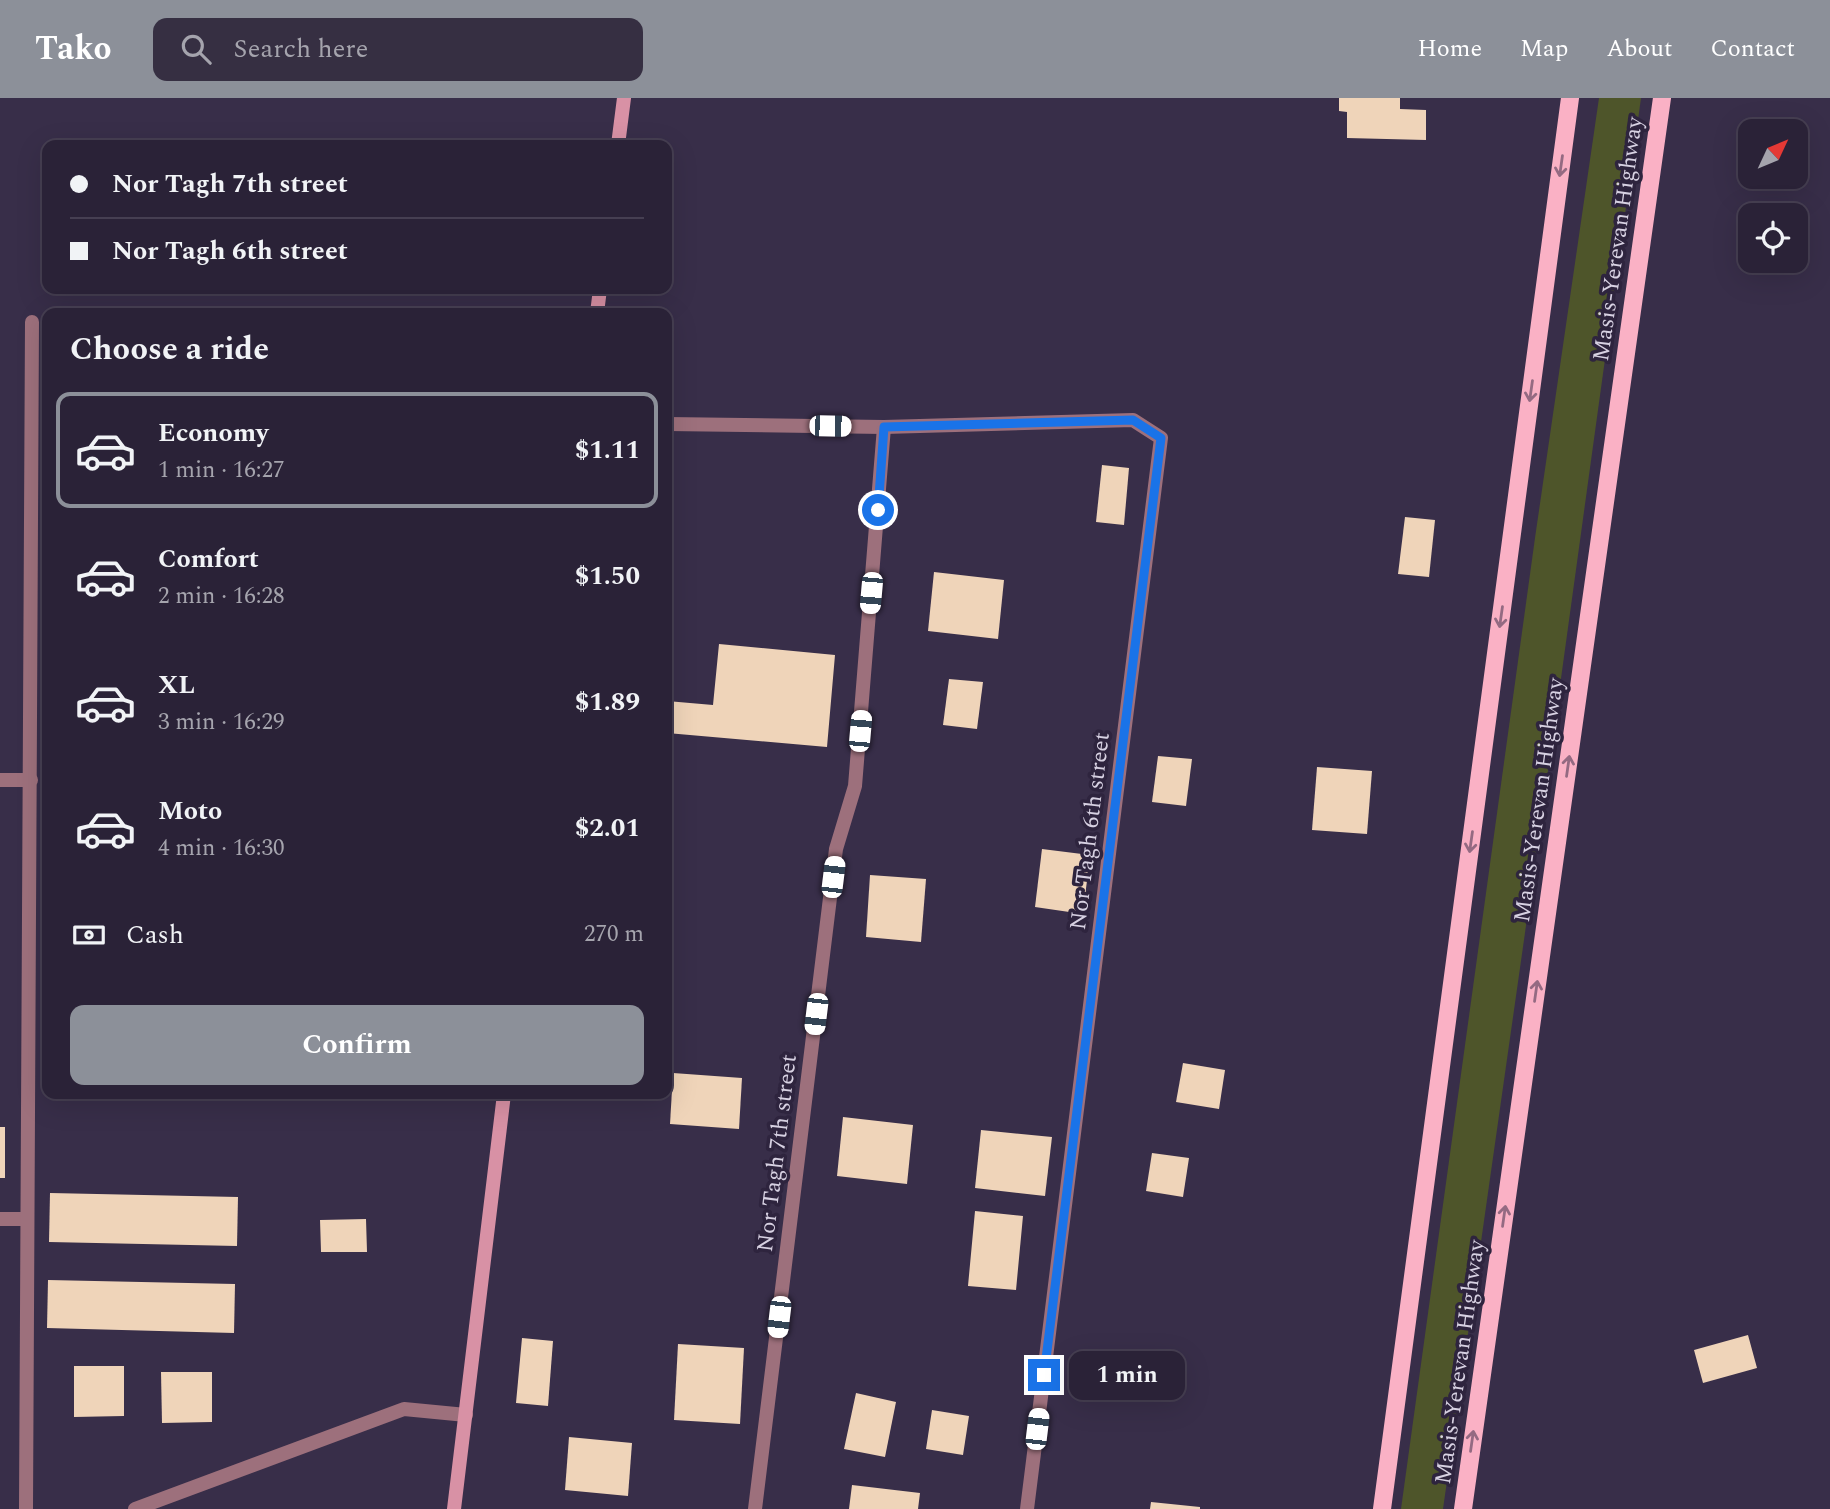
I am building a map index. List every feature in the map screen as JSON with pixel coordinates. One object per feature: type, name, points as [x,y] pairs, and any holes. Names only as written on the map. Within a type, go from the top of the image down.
[{"type":"main road","points":[[619,140],[624,98]]},
{"type":"main road","points":[[1382,1509],[1570,98]]},
{"type":"main road","name":"Masis-Yerevan Highway","points":[[1463,1509],[1662,98]]},
{"type":"main road","points":[[454,1509],[503,1099]]},
{"type":"street","points":[[26,1509],[32,322]]},
{"type":"street","name":"Nor Tagh 6th street","points":[[884,427],[1133,420],[1161,438],[1027,1509]]},
{"type":"street","points":[[672,424],[884,427]]},
{"type":"street","name":"Nor Tagh 7th street","points":[[755,1509],[836,849],[855,786],[884,427]]},
{"type":"street","points":[[0,780],[31,780]]},
{"type":"street","points":[[0,1219],[27,1219]]},
{"type":"street","points":[[135,1509],[404,1409],[466,1415]]},
{"type":"green space","points":[[1599,98],[1641,98],[1555,722],[1443,1509],[1401,1509],[1535,538]]},
{"type":"building","points":[[1339,98],[1400,98],[1400,109],[1426,110],[1426,140],[1347,138],[1347,112],[1339,111]]},
{"type":"building","points":[[1102,465],[1129,468],[1124,525],[1096,522]]},
{"type":"building","points":[[1405,517],[1435,520],[1429,577],[1398,574]]},
{"type":"building","points":[[934,572],[1004,580],[998,639],[928,631]]},
{"type":"building","points":[[719,644],[835,655],[827,747],[672,733],[672,701],[713,705]]},
{"type":"building","points":[[949,679],[983,682],[977,729],[943,725]]},
{"type":"building","points":[[1158,756],[1192,759],[1186,806],[1152,802]]},
{"type":"building","points":[[1317,767],[1372,771],[1367,834],[1312,830]]},
{"type":"building","points":[[1042,849],[1090,855],[1083,914],[1035,907]]},
{"type":"building","points":[[870,875],[926,879],[921,942],[866,937]]},
{"type":"building","points":[[1183,1063],[1225,1070],[1219,1109],[1176,1102]]},
{"type":"building","points":[[673,1073],[742,1078],[739,1129],[670,1124]]},
{"type":"building","points":[[843,1117],[913,1125],[907,1184],[837,1176]]},
{"type":"building","points":[[0,1127],[5,1127],[5,1178],[0,1178]]},
{"type":"building","points":[[981,1130],[1052,1137],[1045,1196],[975,1188]]},
{"type":"building","points":[[1152,1153],[1189,1158],[1183,1197],[1146,1191]]},
{"type":"building","points":[[50,1193],[238,1197],[237,1246],[49,1242]]},
{"type":"building","points":[[975,1211],[1023,1216],[1016,1290],[968,1286]]},
{"type":"building","points":[[366,1219],[367,1252],[321,1252],[320,1220]]},
{"type":"building","points":[[48,1280],[235,1284],[234,1333],[47,1328]]},
{"type":"building","points":[[1748,1335],[1757,1368],[1703,1383],[1694,1350]]},
{"type":"building","points":[[522,1338],[553,1341],[548,1406],[516,1403]]},
{"type":"building","points":[[678,1344],[744,1348],[740,1424],[674,1420]]},
{"type":"building","points":[[74,1366],[124,1366],[124,1416],[74,1417]]},
{"type":"building","points":[[161,1372],[212,1372],[212,1422],[162,1423]]},
{"type":"building","points":[[856,1393],[896,1402],[885,1457],[844,1449]]},
{"type":"building","points":[[932,1410],[969,1416],[963,1455],[926,1449]]},
{"type":"building","points":[[569,1437],[632,1443],[628,1496],[565,1490]]},
{"type":"building","points":[[852,1485],[920,1493],[918,1509],[849,1509]]},
{"type":"building","points":[[1151,1502],[1200,1507],[1200,1509],[1150,1509]]},
{"type":"route","points":[[878,510],[884,427],[1133,420],[1161,438],[1044,1375]]}]
